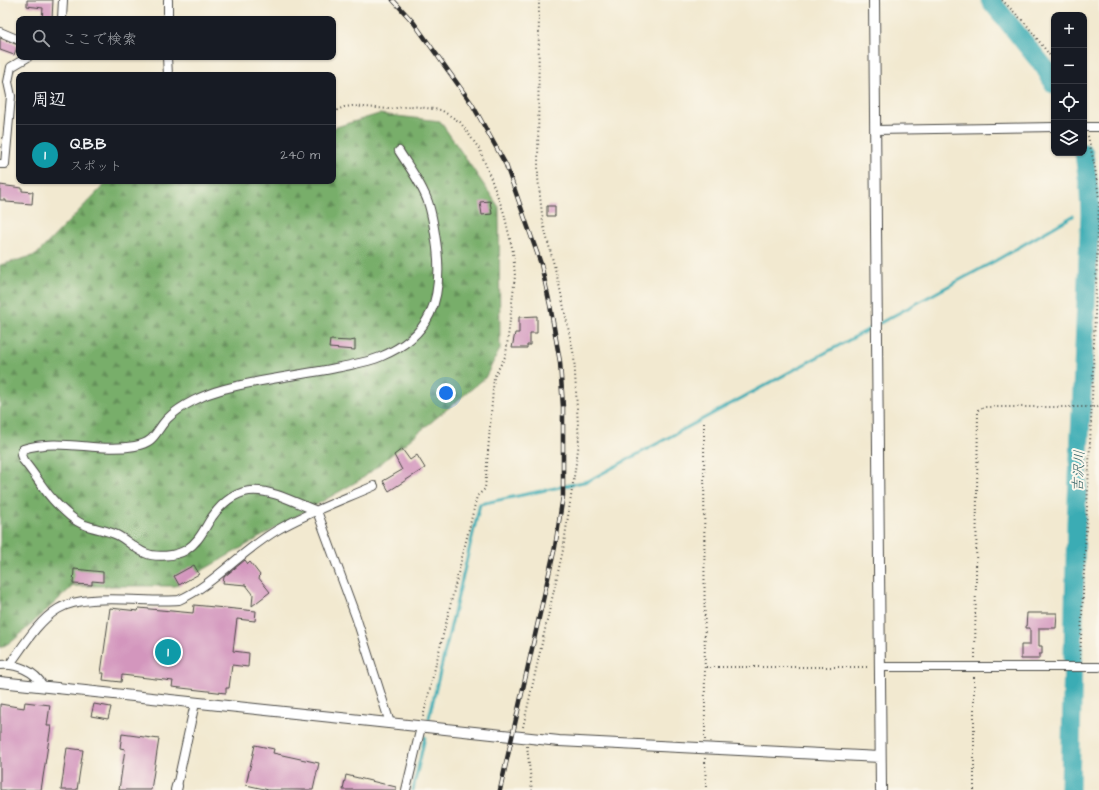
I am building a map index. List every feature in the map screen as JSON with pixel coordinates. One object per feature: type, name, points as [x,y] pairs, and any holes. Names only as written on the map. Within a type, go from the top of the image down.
[{"type":"street","points":[[62,16],[63,0]]},
{"type":"street","points":[[168,0],[168,16]]},
{"type":"street","points":[[874,0],[880,790]]},
{"type":"street","points":[[0,32],[16,39]]},
{"type":"street","points":[[0,164],[5,164],[11,96],[9,74],[11,68],[23,60]]},
{"type":"street","points":[[167,60],[168,72]]},
{"type":"street","points":[[876,130],[1051,127]]},
{"type":"street","points":[[1087,127],[1099,127]]},
{"type":"street","points":[[390,723],[356,618],[317,510],[272,493],[254,490],[232,496],[223,502],[196,542],[185,550],[172,555],[146,554],[117,535],[83,525],[72,517],[56,503],[23,460],[22,455],[23,449],[32,446],[61,443],[104,447],[144,444],[152,440],[167,419],[185,405],[223,389],[352,364],[380,357],[407,342],[428,320],[438,293],[439,268],[436,235],[428,202],[398,151]]},
{"type":"street","points":[[10,664],[44,620],[57,609],[68,603],[90,600],[179,600],[191,595],[244,553],[278,529],[317,510],[374,486]]},
{"type":"street","points":[[0,665],[10,664],[32,673],[38,678],[43,686]]},
{"type":"street","points":[[880,667],[1099,667]]},
{"type":"street","points":[[0,682],[526,738],[620,745],[880,757]]},
{"type":"street","points":[[176,788],[195,703]]},
{"type":"street","points":[[406,790],[421,727]]},
{"type":"path","points":[[532,790],[526,738],[522,729],[563,550],[578,443],[574,356],[559,284],[543,223],[538,178],[539,0]]},
{"type":"path","points":[[1002,0],[1026,24],[1051,57]]},
{"type":"path","points":[[336,111],[344,107],[352,106],[389,109],[411,106],[440,110],[460,122],[480,150],[504,214],[513,252],[515,276],[506,355],[494,377],[485,489],[478,496],[421,727]]},
{"type":"path","points":[[1078,667],[1092,407],[1099,199],[1095,168],[1087,135]]},
{"type":"path","points":[[974,790],[974,666],[978,410],[984,407],[1099,407]]},
{"type":"path","points":[[704,423],[706,790]]},
{"type":"path","points":[[706,666],[880,667]]},
{"type":"green space","points":[[379,114],[440,121],[499,207],[500,349],[485,378],[363,478],[175,586],[73,586],[14,640],[0,648],[0,265],[36,255],[105,184],[336,184],[336,127]]},
{"type":"building","points":[[27,0],[53,0],[52,16],[42,16],[43,8],[27,6]]},
{"type":"building","points":[[0,38],[16,44],[14,55],[0,50]]},
{"type":"building","points":[[0,185],[22,188],[22,191],[33,192],[32,204],[6,202],[6,200],[0,200]]},
{"type":"building","points":[[490,201],[492,214],[482,215],[480,202]]},
{"type":"building","points":[[547,206],[555,206],[555,216],[547,216]]},
{"type":"building","points":[[537,316],[537,333],[530,333],[530,345],[527,345],[527,348],[512,348],[515,333],[519,333],[519,317]]},
{"type":"building","points":[[330,340],[355,340],[355,350],[329,348]]},
{"type":"building","points":[[402,449],[410,460],[417,455],[425,468],[389,491],[383,481],[402,470],[394,455]]},
{"type":"building","points":[[245,560],[248,564],[250,562],[260,575],[258,577],[270,592],[252,606],[253,594],[246,585],[223,583],[224,577]]},
{"type":"building","points":[[194,565],[199,574],[179,585],[174,576]]},
{"type":"building","points":[[74,569],[103,572],[103,582],[92,581],[92,585],[73,584]]},
{"type":"building","points":[[194,605],[256,611],[255,621],[237,619],[233,651],[249,653],[248,667],[232,665],[229,688],[226,688],[226,693],[172,687],[173,681],[122,675],[121,682],[103,680],[104,673],[101,673],[110,608],[138,611],[139,608],[193,613]]},
{"type":"building","points":[[1027,613],[1057,613],[1056,628],[1039,628],[1039,646],[1042,646],[1042,654],[1039,654],[1039,659],[1021,659],[1021,645],[1030,645],[1030,628],[1026,628]]},
{"type":"building","points":[[25,702],[50,705],[47,726],[51,726],[41,790],[0,790],[0,704],[24,708]]},
{"type":"building","points":[[94,704],[111,707],[108,719],[91,716]]},
{"type":"building","points":[[122,734],[159,739],[151,790],[119,790],[125,749],[120,748]]},
{"type":"building","points":[[255,745],[274,749],[273,753],[319,763],[313,790],[269,790],[246,785]]},
{"type":"building","points":[[67,748],[83,750],[77,790],[61,790]]},
{"type":"building","points":[[346,775],[396,787],[396,790],[343,790]]},
{"type":"waterway","name":"吉沢川","points":[[990,0],[1045,68],[1051,79]]},
{"type":"waterway","name":"吉沢川","points":[[1070,790],[1076,523],[1090,215],[1089,191],[1084,156]]},
{"type":"waterway","points":[[880,323],[995,261],[1073,216]]},
{"type":"waterway","points":[[429,718],[480,504],[588,481],[875,326]]},
{"type":"waterway","points":[[413,790],[425,737]]},
{"type":"railway","points":[[393,0],[414,23],[472,104],[506,165],[541,264],[560,362],[563,407],[563,496],[555,547],[500,790]]},
{"type":"place","name":"Q.B.B","points":[[168,652]]}]
